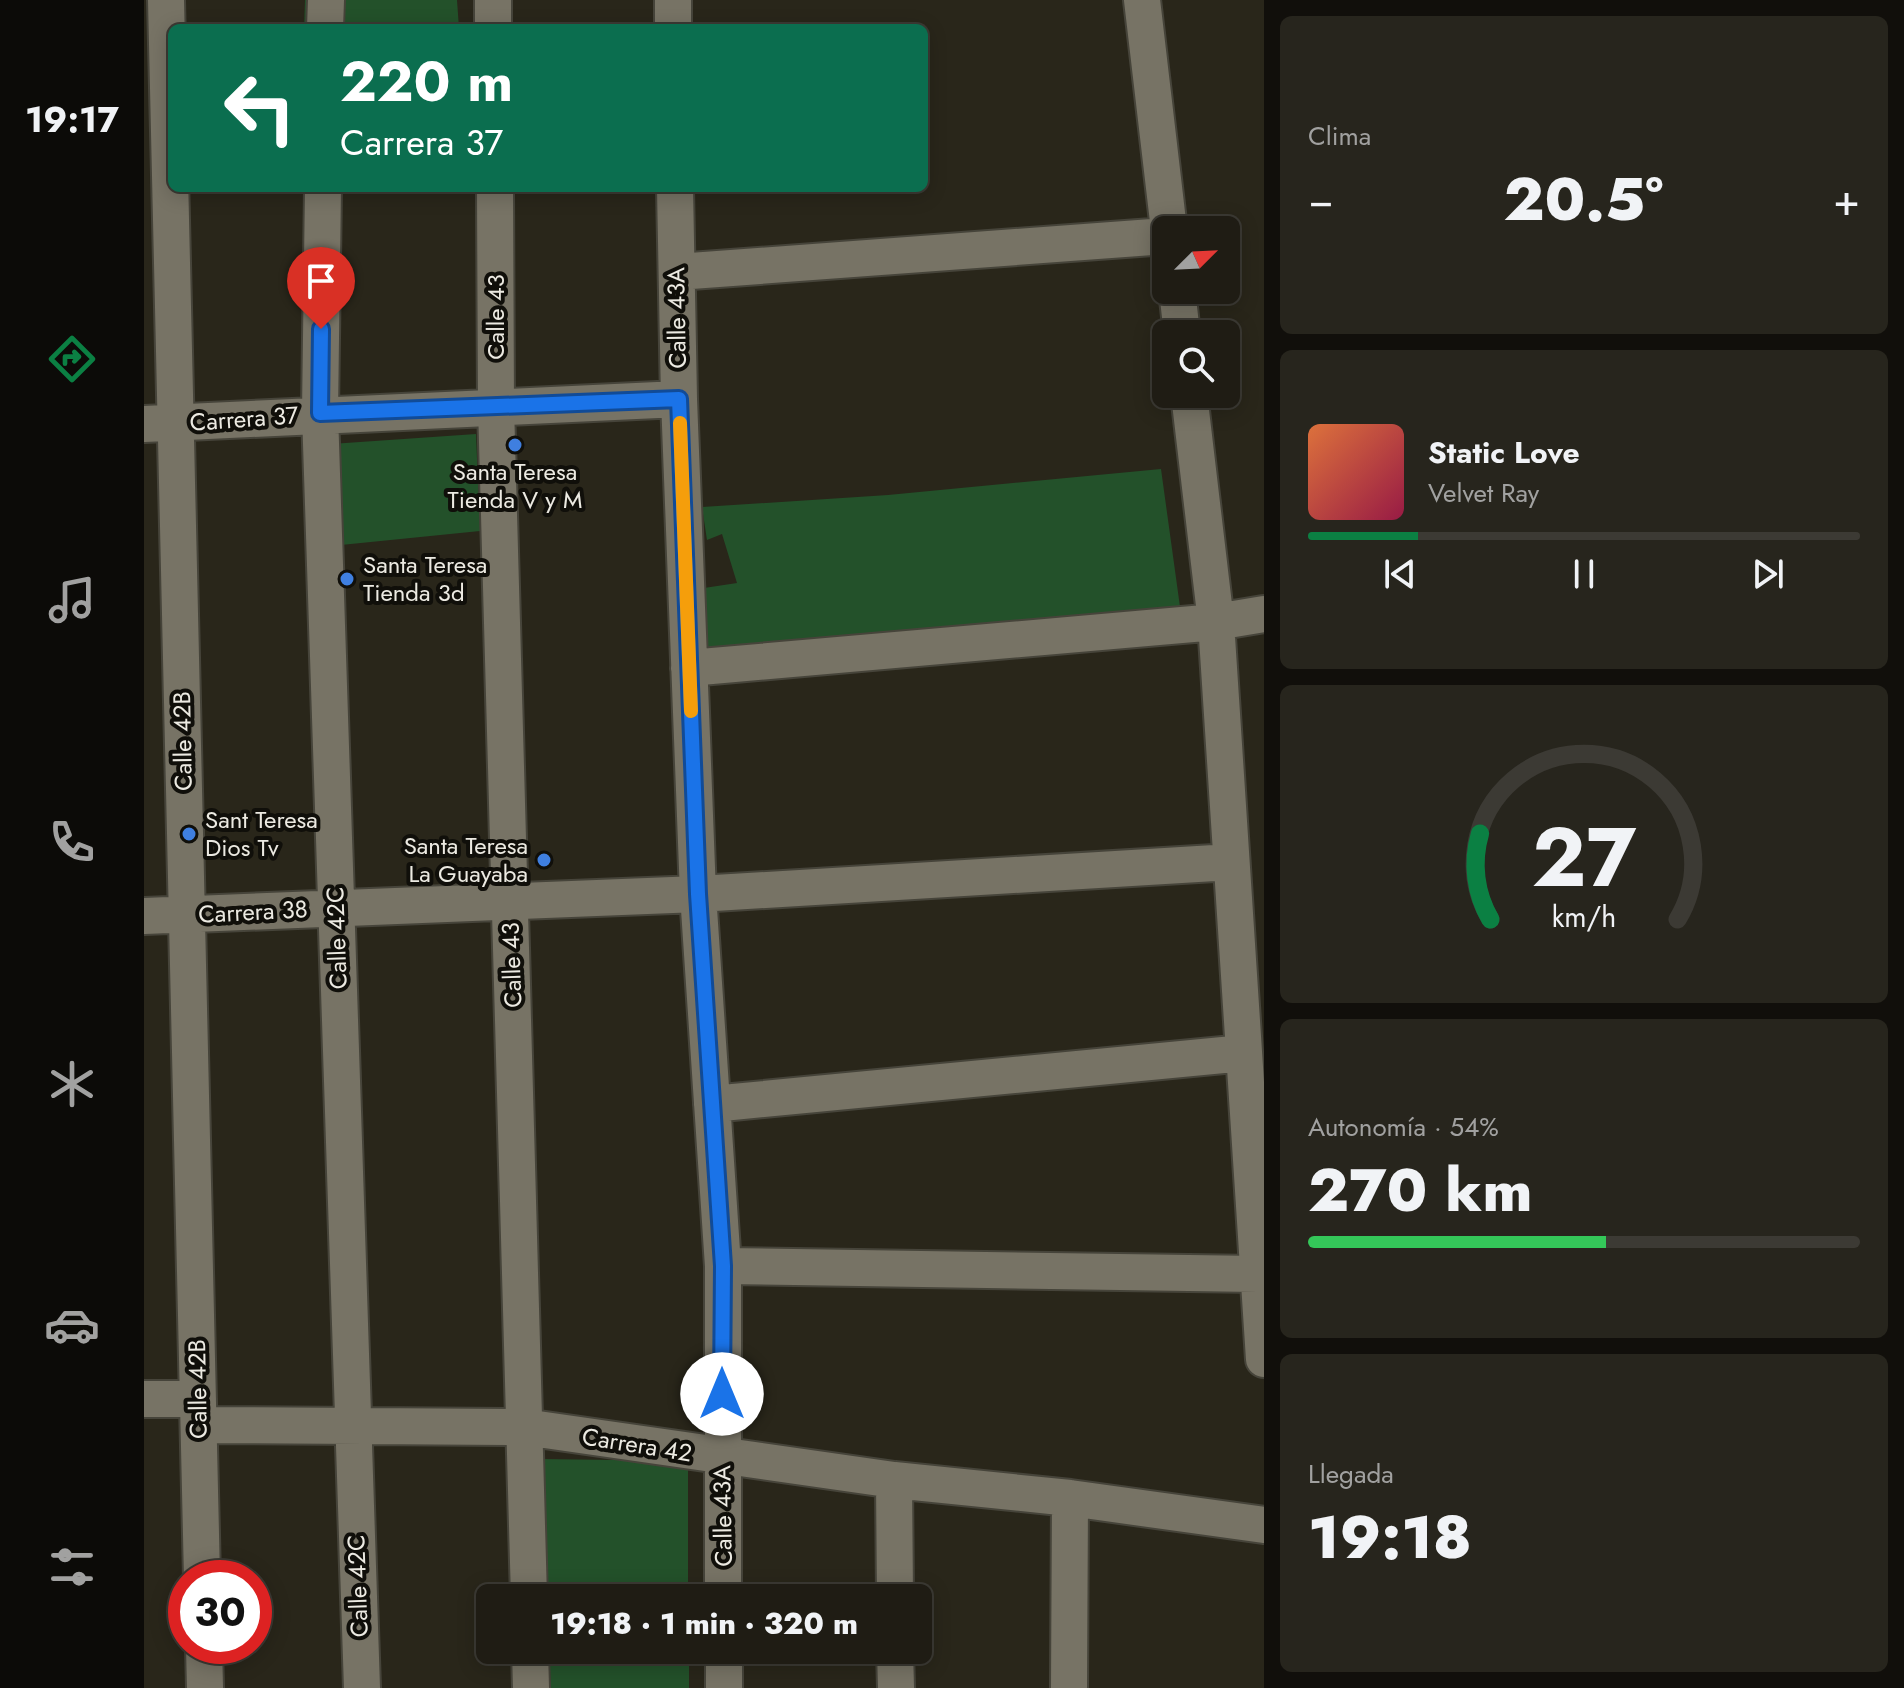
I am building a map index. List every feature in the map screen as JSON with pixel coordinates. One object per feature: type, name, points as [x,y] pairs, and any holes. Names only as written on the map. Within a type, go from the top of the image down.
[{"type":"street","name":"Calle 42B","points":[[166,0],[160,424],[187,915],[202,1560]]},
{"type":"street","points":[[325,24],[326,0]]},
{"type":"street","points":[[493,0],[493,24]]},
{"type":"street","points":[[673,0],[673,24]]},
{"type":"street","points":[[1142,0],[1167,216]]},
{"type":"street","name":"Calle 42C","points":[[323,192],[320,413],[362,1688]]},
{"type":"street","name":"Calle 43","points":[[495,192],[496,406],[529,1584]]},
{"type":"street","name":"Calle 43A","points":[[675,192],[679,399],[698,894],[723,1266],[723,1584]]},
{"type":"street","points":[[677,272],[1152,237]]},
{"type":"street","name":"Carrera 37","points":[[160,424],[320,413],[679,399]]},
{"type":"street","points":[[1191,408],[1216,622],[1264,1359]]},
{"type":"street","points":[[689,668],[1216,622],[1264,614]]},
{"type":"street","name":"Carrera 38","points":[[144,916],[698,894],[1231,862]]},
{"type":"street","points":[[712,1104],[1244,1053]]},
{"type":"street","points":[[723,1266],[1258,1274]]},
{"type":"street","name":"Carrera 42","points":[[144,1399],[198,1412],[353,1429],[524,1427],[894,1480],[1070,1498],[1264,1525]]},
{"type":"street","points":[[894,1480],[895,1584]]},
{"type":"street","points":[[1069,1688],[1070,1498]]},
{"type":"street","points":[[204,1664],[205,1688]]},
{"type":"street","points":[[530,1664],[531,1688]]},
{"type":"street","points":[[724,1664],[724,1688]]},
{"type":"street","points":[[895,1664],[896,1688]]},
{"type":"green space","points":[[305,0],[457,0],[459,24],[304,24]]},
{"type":"green space","points":[[476,434],[480,531],[331,546],[331,444]]},
{"type":"green space","points":[[1161,469],[1181,614],[699,658],[704,588],[737,583],[722,534],[707,540],[702,507],[888,495]]},
{"type":"green space","points":[[539,1459],[688,1461],[688,1584],[545,1584]]},
{"type":"green space","points":[[550,1664],[689,1664],[689,1688],[551,1688]]},
{"type":"slow traffic","points":[[680,423],[691,711]]},
{"type":"place","name":"Santa Teresa Tienda V y M","points":[[515,445]]},
{"type":"place","name":"Santa Teresa Tienda 3d","points":[[347,579]]},
{"type":"place","name":"Sant Teresa Dios Tv","points":[[189,834]]},
{"type":"place","name":"Santa Teresa La Guayaba","points":[[544,860]]},
{"type":"route","points":[[321,329],[320,413],[679,399],[698,894],[723,1266],[722,1394]]}]
